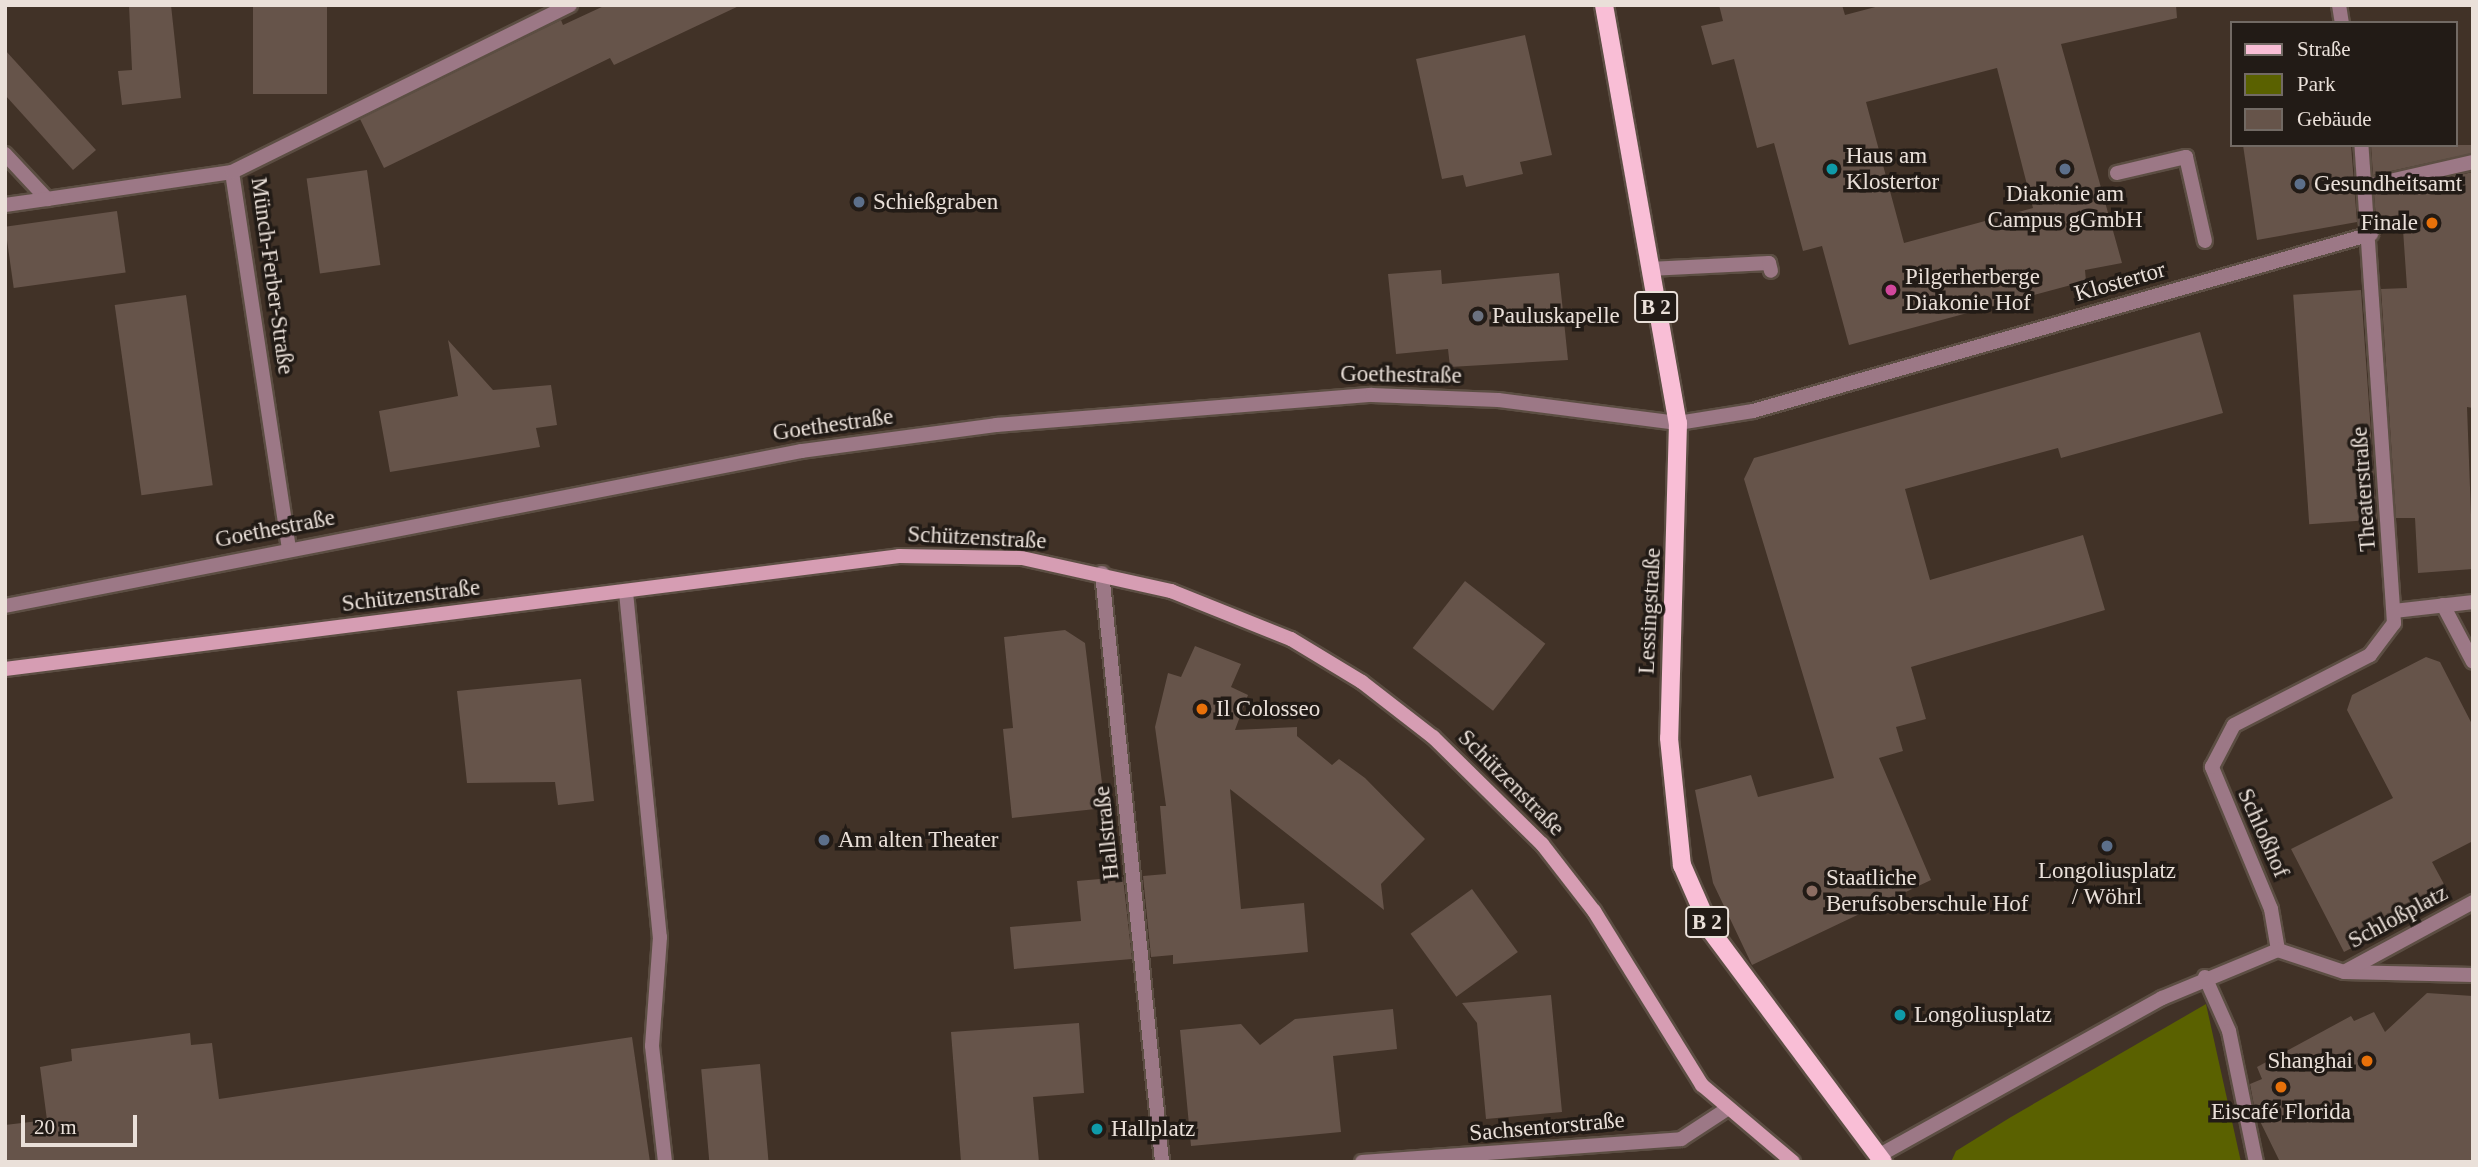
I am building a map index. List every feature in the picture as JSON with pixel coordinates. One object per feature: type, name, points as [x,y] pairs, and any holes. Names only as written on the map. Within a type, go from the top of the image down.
[{"type":"main road","name":"Lessingstraße","points":[[1604,5],[1678,424],[1669,738],[1682,865],[1710,931],[1880,1159]]},
{"type":"street","name":"Münch-Ferber-Straße","points":[[289,549],[232,172],[570,5]]},
{"type":"street","name":"Theaterstraße","points":[[2224,736],[2250,715],[2370,655],[2392,630],[2394,611],[2368,186],[2361,147]]},
{"type":"street","points":[[5,154],[47,199]]},
{"type":"street","points":[[2116,173],[2186,158],[2205,241]]},
{"type":"street","points":[[2368,186],[2473,162]]},
{"type":"street","points":[[5,205],[232,172]]},
{"type":"street","name":"Klostertor","points":[[1678,424],[1753,411],[2371,234]]},
{"type":"street","points":[[1649,269],[1769,263],[1771,271]]},
{"type":"street","name":"Goethestraße","points":[[5,606],[802,451],[1257,399],[1371,395],[1498,400],[1678,424]]},
{"type":"street","name":"Schützenstraße","points":[[5,669],[899,556],[1022,558],[1102,573],[1171,590],[1291,639],[1362,682],[1433,737],[1542,844],[1594,911],[1684,1061],[1727,1109],[1793,1162]]},
{"type":"street","name":"Hallstraße","points":[[1102,573],[1162,1162]]},
{"type":"street","points":[[626,592],[660,937],[652,1046],[665,1162]]},
{"type":"street","points":[[2394,611],[2473,602]]},
{"type":"street","points":[[2443,605],[2473,662]]},
{"type":"street","name":"Schloßhof","points":[[2224,736],[2213,777],[2271,909],[2278,950]]},
{"type":"street","name":"Schloßplatz","points":[[2344,972],[2473,902]]},
{"type":"street","points":[[1880,1159],[2205,977],[2278,950]]},
{"type":"street","name":"Schloßplatz","points":[[2278,950],[2344,972],[2473,975]]},
{"type":"street","points":[[2205,977],[2229,1031],[2256,1162]]},
{"type":"street","name":"Sachsentorstraße","points":[[1363,1162],[1451,1160],[1681,1139],[1727,1109]]},
{"type":"green space","points":[[2206,1004],[2241,1162],[1951,1162],[1956,1151]]},
{"type":"building","points":[[129,5],[171,5],[181,98],[122,105],[118,71],[132,70]]},
{"type":"building","points":[[253,5],[327,5],[327,94],[253,94]]},
{"type":"building","points":[[606,5],[741,5],[614,65],[610,58],[384,168],[360,119],[561,20],[563,25]]},
{"type":"building","name":"Haus am Klostertor","points":[[1719,5],[1842,5],[1845,15],[1883,5],[2176,5],[2177,18],[2061,44],[2122,263],[2085,270],[2086,281],[1849,345],[1822,246],[1803,251],[1774,143],[1757,148],[1734,59],[1712,65],[1701,26],[1723,21]],"holes":[[[1997,68],[2033,208],[1904,243],[1866,102]]]},
{"type":"building","points":[[1525,35],[1552,155],[1520,162],[1523,174],[1466,187],[1463,175],[1442,179],[1416,59]]},
{"type":"building","points":[[5,50],[96,150],[73,170],[5,95]]},
{"type":"building","points":[[2473,145],[2473,153],[2373,175],[2371,147]]},
{"type":"building","name":"Gesundheitsamt","points":[[2243,147],[2351,147],[2357,222],[2257,240]]},
{"type":"building","points":[[367,170],[380,265],[320,274],[307,178]]},
{"type":"building","points":[[2473,172],[2473,408],[2467,407],[2473,569],[2418,573],[2415,518],[2396,518],[2381,289],[2407,288],[2402,215],[2376,219],[2374,194]]},
{"type":"building","points":[[117,211],[126,272],[14,288],[5,227]]},
{"type":"building","name":"Pauluskapelle","points":[[1441,270],[1442,284],[1559,273],[1568,360],[1450,367],[1448,349],[1396,354],[1388,274]]},
{"type":"building","points":[[2361,290],[2377,519],[2309,524],[2293,295]]},
{"type":"building","points":[[186,295],[213,485],[141,495],[115,305]]},
{"type":"building","points":[[2200,332],[2223,413],[2061,458],[2058,448],[1905,489],[1930,580],[2083,535],[2105,610],[1911,667],[1926,719],[1896,727],[1903,751],[1879,758],[1931,880],[1752,965],[1713,883],[1695,790],[1751,775],[1758,797],[1834,778],[1744,479],[1754,458]]},
{"type":"building","points":[[448,340],[493,390],[551,385],[557,425],[536,428],[540,447],[390,472],[379,411],[458,396]]},
{"type":"building","points":[[1465,581],[1545,644],[1493,711],[1413,648]]},
{"type":"building","points":[[1065,630],[1085,643],[1105,808],[1012,818],[1003,729],[1013,728],[1004,637]]},
{"type":"building","points":[[1195,646],[1241,664],[1231,687],[1248,695],[1235,730],[1297,727],[1297,736],[1332,765],[1339,759],[1365,778],[1425,839],[1381,884],[1384,910],[1230,789],[1241,909],[1304,903],[1308,952],[1173,964],[1173,955],[1151,957],[1143,876],[1166,874],[1160,806],[1166,806],[1155,727],[1168,673],[1181,677]]},
{"type":"building","points":[[2426,657],[2440,662],[2473,726],[2473,841],[2432,862],[2451,897],[2344,952],[2291,849],[2393,798],[2347,710],[2352,695]]},
{"type":"building","points":[[581,679],[594,801],[558,805],[555,782],[467,783],[457,691]]},
{"type":"building","points":[[1123,877],[1132,959],[1014,969],[1010,927],[1081,921],[1077,881]]},
{"type":"building","points":[[1472,889],[1518,952],[1456,997],[1411,934]]},
{"type":"building","points":[[2427,993],[2473,996],[2473,1162],[2280,1162],[2255,1111],[2250,1084],[2262,1079],[2257,1067],[2351,1016],[2354,1021],[2374,1012],[2385,1032]]},
{"type":"building","points":[[1551,995],[1562,1112],[1486,1119],[1477,1023],[1462,1003]]},
{"type":"building","points":[[1393,1009],[1397,1049],[1333,1056],[1341,1132],[1191,1146],[1180,1030],[1241,1024],[1260,1045],[1295,1019]]},
{"type":"building","points":[[1079,1023],[1084,1093],[1033,1097],[1039,1162],[961,1162],[951,1032]]},
{"type":"building","points":[[190,1033],[191,1045],[212,1043],[219,1099],[632,1037],[650,1162],[5,1162],[5,1125],[47,1120],[40,1067],[72,1061],[71,1049]]},
{"type":"building","points":[[760,1064],[769,1162],[709,1162],[701,1069]]},
{"type":"place","name":"Haus am Klostertor","points":[[1832,169]]},
{"type":"place","name":"Diakonie am Campus gGmbH","points":[[2065,169]]},
{"type":"place","name":"Gesundheitsamt","points":[[2300,184]]},
{"type":"place","name":"Schießgraben","points":[[859,202]]},
{"type":"place","name":"Finale","points":[[2432,223]]},
{"type":"place","name":"Pilgerherberge Diakonie Hof","points":[[1891,290]]},
{"type":"place","name":"Pauluskapelle","points":[[1478,316]]},
{"type":"place","name":"Il Colosseo","points":[[1202,709]]},
{"type":"place","name":"Am alten Theater","points":[[824,840]]},
{"type":"place","name":"Longoliusplatz / Wöhrl","points":[[2107,846]]},
{"type":"place","name":"Staatliche Berufsoberschule Hof","points":[[1812,891]]},
{"type":"place","name":"Longoliusplatz","points":[[1900,1015]]},
{"type":"place","name":"Shanghai","points":[[2367,1061]]},
{"type":"place","name":"Eiscafé Florida","points":[[2281,1087]]},
{"type":"place","name":"Hallplatz","points":[[1097,1129]]}]
